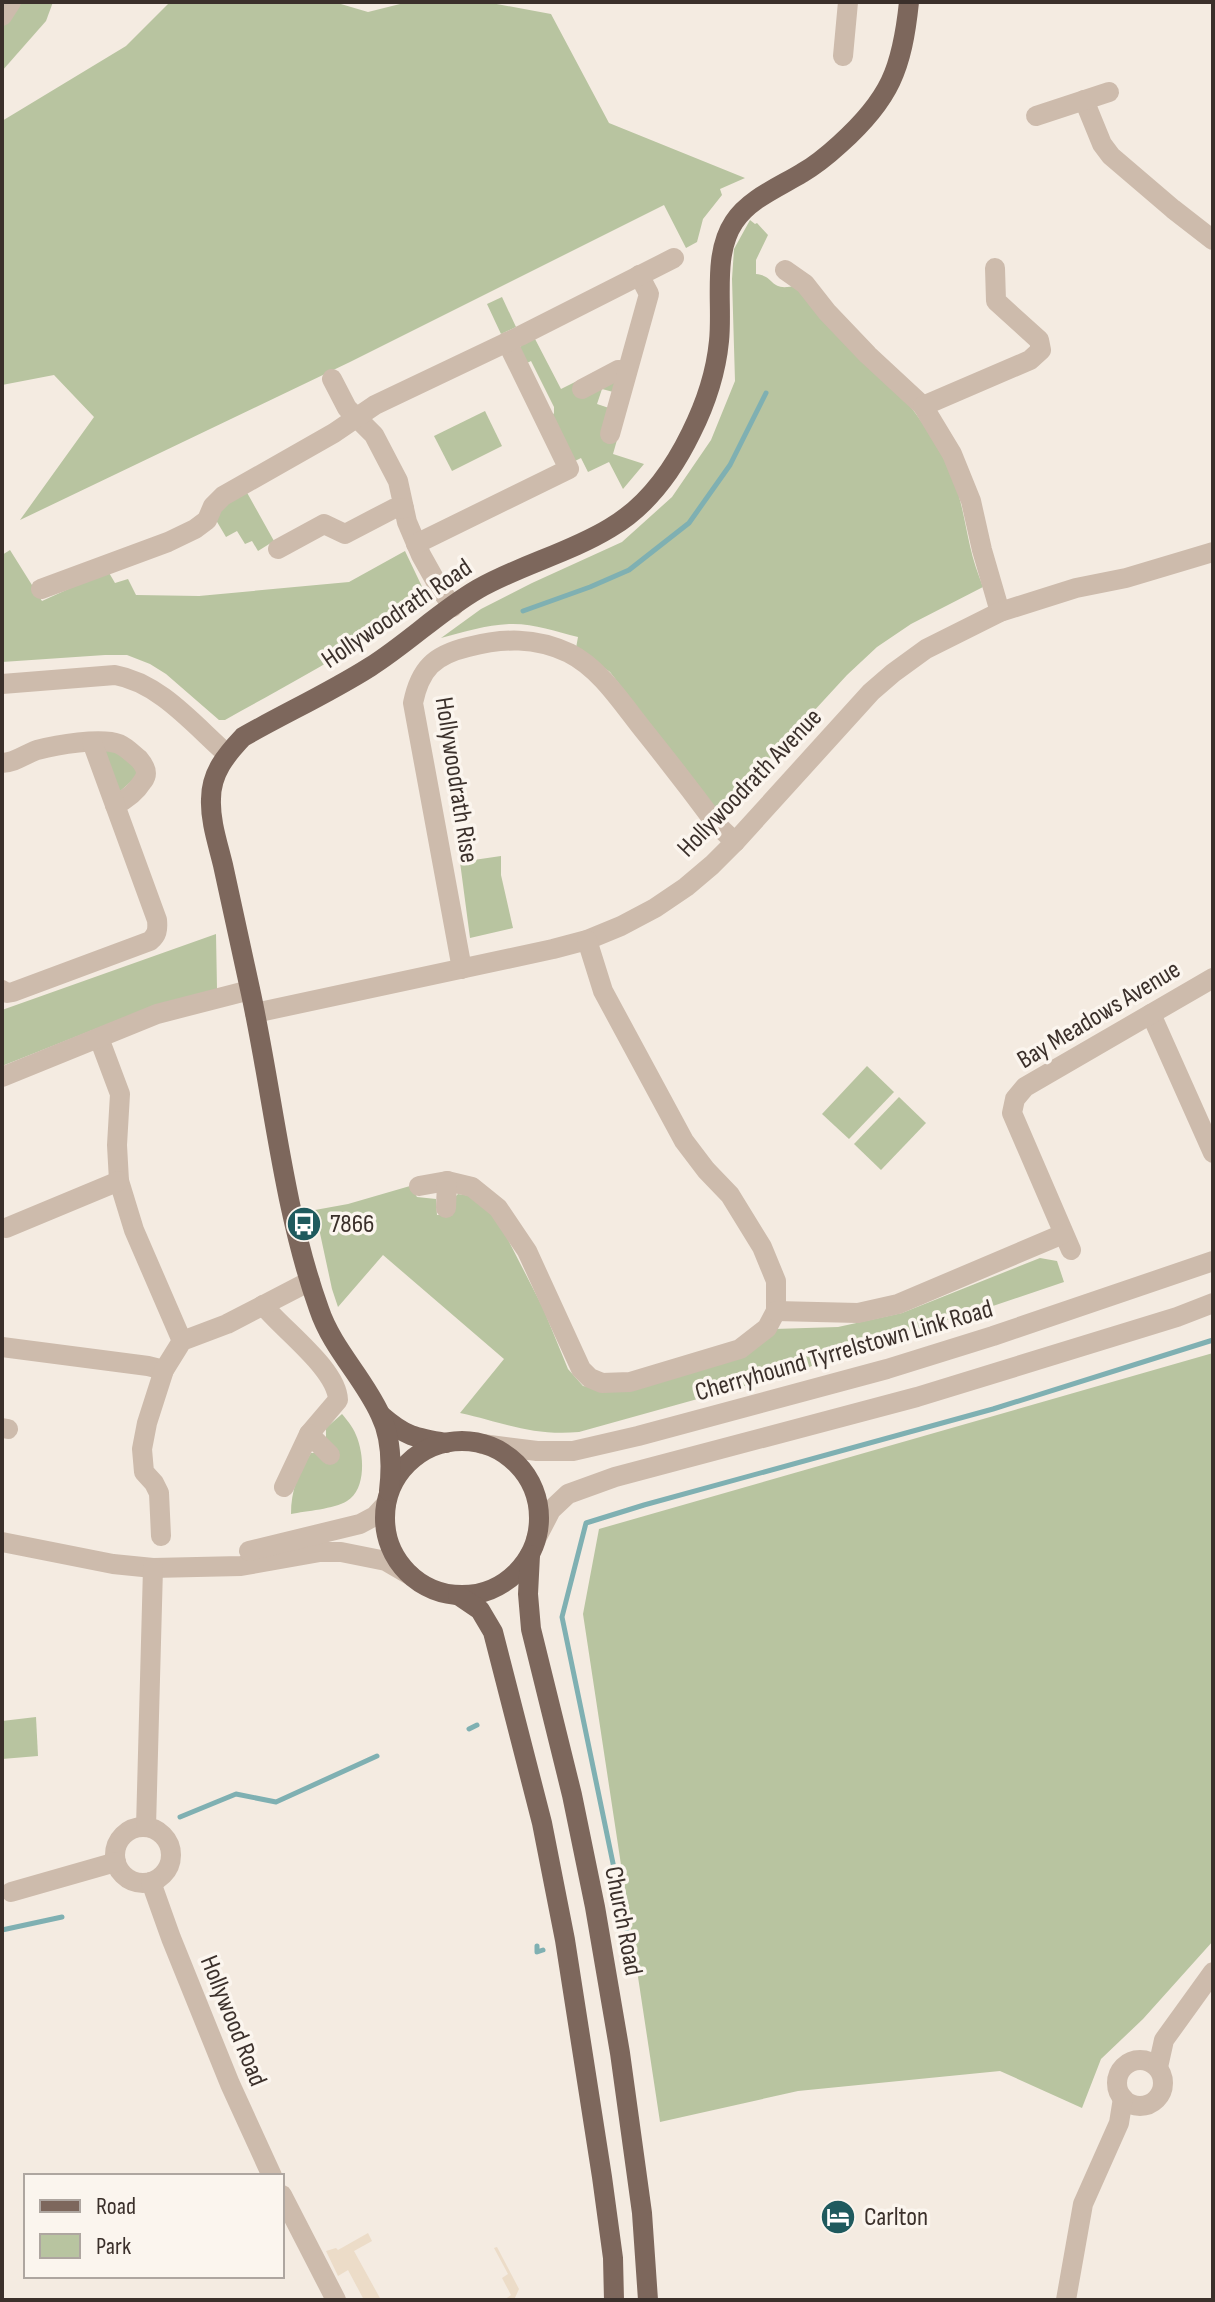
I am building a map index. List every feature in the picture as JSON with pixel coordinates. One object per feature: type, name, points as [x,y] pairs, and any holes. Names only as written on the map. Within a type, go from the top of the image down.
[{"type":"main road","name":"Hollywoodrath Road","points":[[446,1443],[412,1437],[382,1416],[326,1327],[310,1281],[292,1211],[255,1013],[210,802],[212,784],[227,754],[243,737],[371,666],[476,590],[610,528],[634,511],[652,492],[691,433],[709,390],[719,344],[721,268],[729,230],[751,204],[813,167],[861,125],[879,104],[901,58],[909,2]]},
{"type":"main road","name":"Hollywoodrath Road","points":[[382,1416],[391,1451],[388,1497]]},
{"type":"main road","points":[[446,1443],[482,1444],[504,1454],[522,1470],[534,1491],[539,1515],[533,1547],[517,1572],[499,1585],[479,1593],[458,1595],[432,1589],[410,1575],[394,1555],[386,1530],[388,1497],[395,1479],[412,1459],[446,1443]]},
{"type":"main road","name":"Church Road","points":[[533,1547],[528,1594],[531,1629],[572,1795],[595,1907],[620,2053],[642,2213],[648,2300]]},
{"type":"main road","points":[[458,1595],[480,1610],[493,1632],[542,1823],[590,2091],[613,2258],[614,2300]]},
{"type":"street","points":[[2,16],[11,2]]},
{"type":"street","points":[[843,56],[835,26],[848,2]]},
{"type":"street","points":[[1036,116],[1109,92]]},
{"type":"street","points":[[1084,100],[1102,144],[1111,156],[1213,240]]},
{"type":"street","points":[[41,589],[195,529],[207,520],[213,506],[223,496],[375,405],[674,258]]},
{"type":"street","points":[[923,406],[1030,360],[1041,350],[1039,340],[996,301],[995,268]]},
{"type":"street","points":[[785,270],[805,284],[868,355],[923,406],[952,454],[971,501],[1000,612]]},
{"type":"street","points":[[610,434],[649,294],[639,275]]},
{"type":"street","points":[[416,544],[569,469],[507,342]]},
{"type":"street","points":[[582,389],[618,370],[627,371]]},
{"type":"street","points":[[332,379],[347,408],[374,435],[398,481],[407,522],[416,544],[433,579],[453,607]]},
{"type":"street","points":[[278,549],[324,524],[345,534],[393,509],[404,508]]},
{"type":"street","name":"Hollywoodrath Avenue","points":[[255,1013],[587,940],[655,908],[712,865],[871,692],[926,649],[1000,612],[1076,588],[1126,578],[1213,552]]},
{"type":"street","name":"Hollywoodrath Rise","points":[[462,969],[413,703],[416,685],[438,657],[492,641],[514,639],[569,653],[589,667],[613,692],[716,824],[735,842]]},
{"type":"street","points":[[2,684],[115,675],[130,678],[162,696],[227,754]]},
{"type":"street","points":[[2,763],[10,763],[37,750],[92,742],[120,744],[143,763],[146,779],[125,801],[115,805]]},
{"type":"street","points":[[2,990],[13,992],[150,941],[158,929],[92,742]]},
{"type":"street","points":[[419,1186],[447,1181],[472,1187],[498,1208],[527,1251],[581,1369],[590,1378],[602,1383],[630,1382],[740,1349],[767,1328],[776,1311],[776,1281],[762,1247],[730,1195],[684,1141],[603,991],[587,940]]},
{"type":"street","name":"Bay Meadows Avenue","points":[[776,1311],[858,1313],[898,1304],[1067,1242],[1012,1113],[1015,1099],[1025,1087],[1213,978]]},
{"type":"street","points":[[2,1077],[157,1014],[250,990]]},
{"type":"street","points":[[1151,1014],[1213,1153]]},
{"type":"street","points":[[99,1038],[120,1094],[117,1145],[119,1181],[134,1230],[182,1341]]},
{"type":"street","points":[[6,1228],[119,1181]]},
{"type":"street","points":[[446,1208],[447,1181]]},
{"type":"street","name":"Cherryhound Tyrrelstown Link Road","points":[[482,1444],[537,1451],[573,1451],[638,1436],[887,1369],[1213,1261]]},
{"type":"street","points":[[161,1536],[159,1493],[144,1472],[142,1449],[164,1370],[182,1341],[227,1324],[310,1281]]},
{"type":"street","points":[[533,1547],[551,1510],[568,1494],[579,1489],[917,1397],[1177,1317],[1213,1303]]},
{"type":"street","points":[[263,1305],[323,1367],[338,1390],[338,1400],[309,1434],[284,1487]]},
{"type":"street","points":[[2,1347],[164,1370]]},
{"type":"street","points":[[309,1434],[330,1455]]},
{"type":"street","points":[[200,1566],[243,1552],[360,1524],[375,1516],[388,1497]]},
{"type":"street","points":[[2,1542],[113,1564],[153,1568],[241,1566],[320,1552],[341,1552],[386,1561],[410,1575]]},
{"type":"street","points":[[146,1827],[153,1568]]},
{"type":"street","points":[[146,1827],[163,1835],[171,1852],[167,1871],[151,1882],[133,1882],[120,1871],[116,1862],[115,1853],[122,1837],[129,1831],[146,1827]]},
{"type":"street","points":[[11,1892],[116,1862]]},
{"type":"street","name":"Hollywood Road","points":[[151,1882],[230,2084],[271,2174]]},
{"type":"street","points":[[1158,2067],[1163,2043],[1213,1972]]},
{"type":"street","points":[[1130,2102],[1117,2085],[1117,2078],[1125,2065],[1163,2043]]},
{"type":"street","points":[[1130,2102],[1153,2103],[1163,2090],[1163,2074],[1158,2067],[1145,2060],[1133,2061]]},
{"type":"street","points":[[1066,2300],[1083,2204],[1130,2102]]},
{"type":"street","points":[[284,2199],[336,2300]]},
{"type":"green space","points":[[16,2],[53,2],[46,21],[2,71],[2,24]]},
{"type":"green space","points":[[170,2],[334,2],[368,12],[408,2],[486,2],[551,14],[609,123],[745,178],[720,189],[722,195],[703,219],[697,242],[686,248],[664,205],[350,362],[20,520],[94,417],[54,375],[2,385],[2,121],[126,46]]},
{"type":"green space","points":[[750,220],[768,235],[756,260],[756,274],[777,286],[797,285],[885,376],[925,426],[954,481],[983,587],[911,624],[877,647],[847,675],[719,814],[610,672],[576,648],[578,637],[535,626],[509,624],[441,638],[481,609],[622,542],[672,497],[711,440],[735,381],[734,249]]},
{"type":"green space","points":[[502,297],[516,327],[501,334],[487,304]]},
{"type":"green space","points":[[534,337],[561,389],[577,381],[614,377],[617,393],[602,389],[597,404],[612,409],[617,440],[613,454],[644,464],[623,489],[609,462],[588,472],[581,458],[573,462],[551,418],[554,407],[531,361],[525,364],[518,351],[522,344]]},
{"type":"green space","points":[[485,411],[502,446],[452,471],[434,436]]},
{"type":"green space","points":[[245,489],[274,541],[258,551],[252,541],[245,544],[237,531],[226,537],[213,515]]},
{"type":"green space","points":[[10,550],[42,601],[108,571],[115,583],[128,579],[136,595],[199,596],[349,582],[405,551],[426,595],[378,631],[328,662],[225,720],[219,720],[166,674],[127,655],[2,662],[2,555]]},
{"type":"green space","points":[[106,751],[115,751],[137,769],[136,777],[117,794],[102,762]]},
{"type":"green space","points":[[501,856],[501,875],[513,928],[470,938],[460,862]]},
{"type":"green space","points":[[216,934],[217,989],[123,1018],[2,1066],[2,1010]]},
{"type":"green space","points":[[867,1066],[894,1092],[849,1139],[822,1114]]},
{"type":"green space","points":[[899,1097],[926,1123],[881,1170],[854,1144]]},
{"type":"green space","points":[[410,1186],[417,1197],[436,1199],[437,1215],[450,1214],[452,1200],[458,1194],[471,1196],[483,1203],[500,1224],[543,1308],[568,1369],[583,1386],[614,1391],[774,1329],[838,1327],[902,1313],[1040,1258],[1057,1261],[1064,1282],[855,1348],[802,1370],[579,1432],[519,1428],[460,1413],[504,1359],[383,1255],[338,1307],[315,1210]]},
{"type":"green space","points":[[1213,1353],[1213,1941],[1143,2019],[1101,2059],[1082,2108],[1000,2071],[798,2091],[660,2122],[583,1614],[599,1529]]},
{"type":"green space","points":[[342,1414],[355,1432],[361,1451],[362,1470],[358,1488],[341,1504],[291,1514],[294,1490],[302,1467],[326,1437],[326,1428]]},
{"type":"green space","points":[[36,1717],[38,1756],[2,1759],[2,1721]]},
{"type":"shaded area","points":[[368,2233],[372,2241],[354,2251],[381,2300],[364,2300],[348,2270],[338,2276],[326,2251],[338,2250]]},
{"type":"shaded area","points":[[497,2247],[519,2289],[514,2300],[504,2300],[511,2295],[502,2278],[508,2274],[494,2248]]},
{"type":"waterway","points":[[523,611],[629,570],[689,523],[730,465],[766,393]]},
{"type":"waterway","points":[[627,1931],[562,1617],[586,1523],[993,1409],[1213,1340]]},
{"type":"waterway","points":[[469,1729],[477,1725]]},
{"type":"waterway","points":[[180,1817],[236,1794],[276,1802],[377,1756]]},
{"type":"waterway","points":[[2,1930],[62,1917]]},
{"type":"waterway","points":[[537,1946],[537,1952],[543,1950]]},
{"type":"place","name":"7866","points":[[304,1224]]},
{"type":"place","name":"Carlton","points":[[838,2217]]}]
